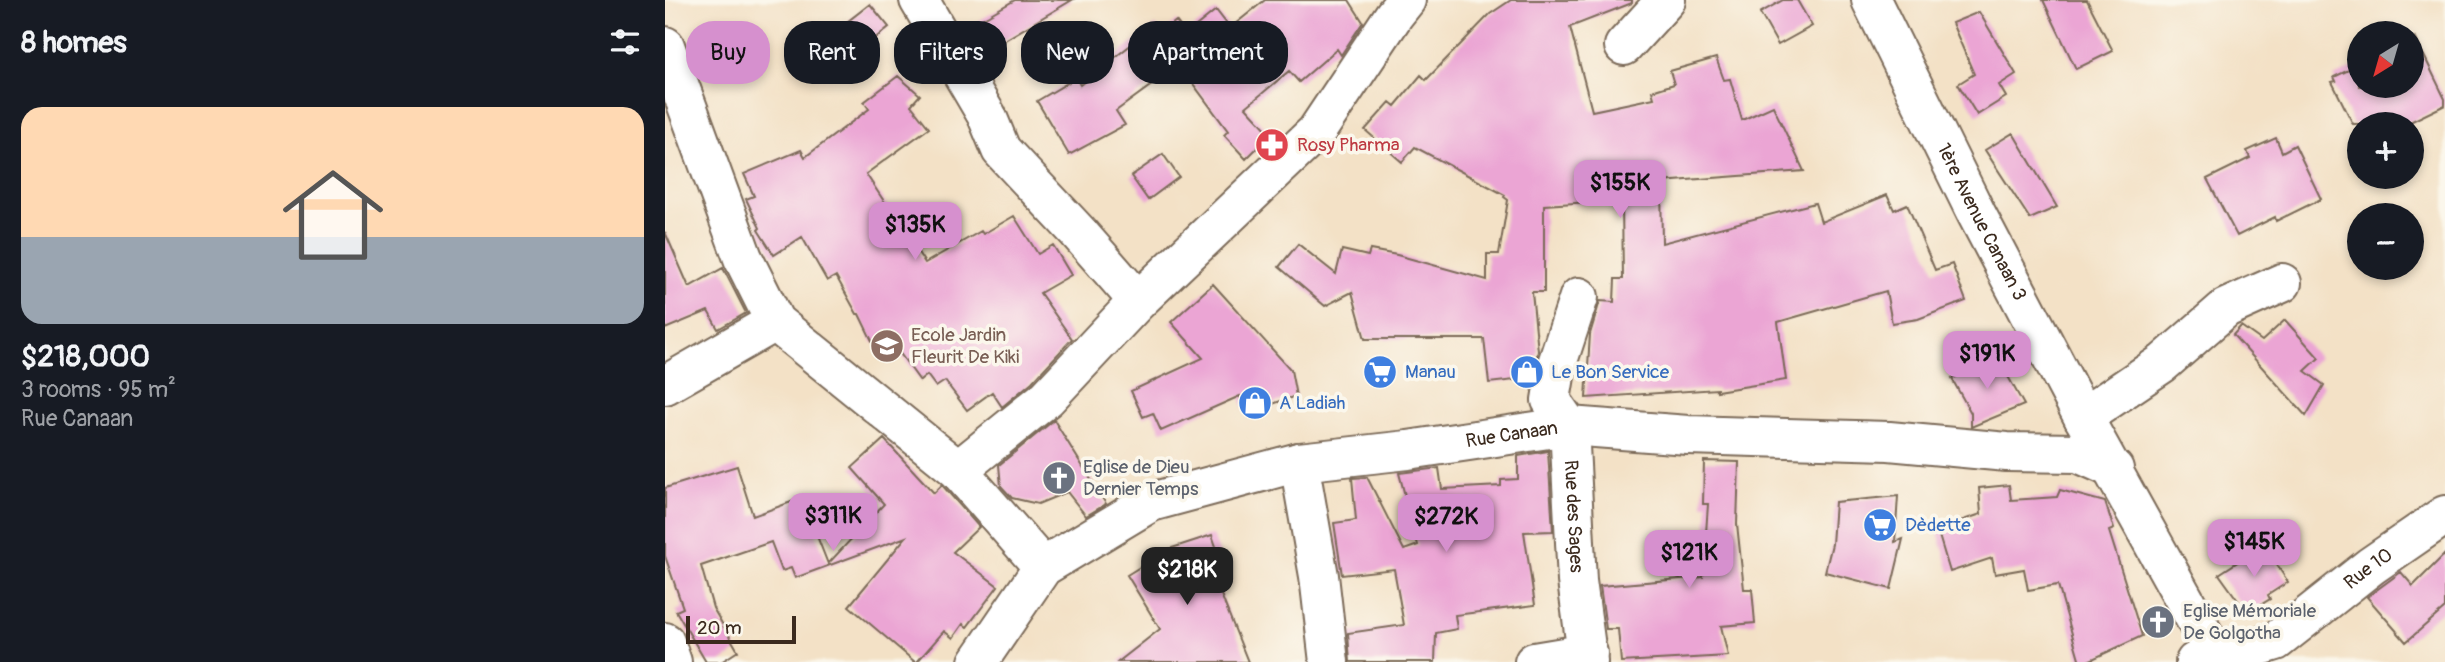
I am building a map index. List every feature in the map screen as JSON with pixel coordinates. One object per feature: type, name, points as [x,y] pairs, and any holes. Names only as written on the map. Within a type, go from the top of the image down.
[{"type":"street","points":[[919,0],[987,116],[1001,150],[1138,301]]},
{"type":"street","points":[[1624,46],[1667,0]]},
{"type":"street","name":"1ère Avenue Canaan 3","points":[[1871,0],[1976,214],[2083,417],[2114,469],[2211,661]]},
{"type":"street","points":[[958,470],[1047,398],[1138,301],[1316,132],[1393,5]]},
{"type":"street","points":[[665,46],[743,258],[775,323],[958,470],[1043,567]]},
{"type":"street","points":[[2083,417],[2163,363],[2226,308],[2281,283]]},
{"type":"street","name":"Rue des Sages","points":[[1579,297],[1557,364],[1551,400],[1569,426],[1577,581],[1588,658]]},
{"type":"street","points":[[665,385],[775,323]]},
{"type":"street","name":"Rue Canaan","points":[[978,662],[1043,567],[1151,502],[1299,462],[1408,450],[1569,426],[1688,435],[1889,441],[2007,452],[2078,453],[2114,469]]},
{"type":"street","points":[[1299,462],[1319,576],[1329,662]]},
{"type":"street","name":"Rue 10","points":[[2211,661],[2276,641],[2371,566],[2445,515]]},
{"type":"street","points":[[665,642],[672,662]]},
{"type":"street","points":[[1534,662],[1588,658]]},
{"type":"building","points":[[1015,0],[1072,0],[1037,21],[1021,21],[1021,30],[1007,39],[1007,21],[978,21]]},
{"type":"building","points":[[1265,0],[1349,0],[1363,22],[1341,55],[1337,49],[1299,82],[1288,72],[1288,21],[1239,21]]},
{"type":"building","points":[[1511,0],[1632,0],[1632,3],[1570,27],[1592,111],[1654,98],[1652,91],[1674,84],[1670,71],[1716,58],[1724,80],[1730,79],[1742,120],[1773,106],[1804,171],[1661,182],[1662,243],[1815,203],[1821,222],[1887,195],[1894,210],[1907,204],[1935,270],[1952,264],[1966,301],[1918,319],[1892,323],[1886,291],[1778,322],[1786,380],[1717,391],[1586,398],[1590,334],[1600,301],[1614,302],[1615,279],[1623,279],[1622,200],[1544,205],[1544,292],[1532,292],[1538,351],[1532,378],[1489,383],[1484,339],[1365,339],[1352,292],[1325,306],[1279,267],[1298,244],[1336,274],[1342,250],[1368,256],[1370,250],[1487,280],[1487,254],[1499,254],[1508,200],[1505,195],[1415,147],[1402,162],[1365,130],[1390,102],[1395,106],[1421,75],[1426,80],[1490,14]]},
{"type":"building","points":[[1783,0],[1797,0],[1812,26],[1778,45],[1760,13]]},
{"type":"building","points":[[2043,0],[2087,0],[2113,51],[2076,69]]},
{"type":"building","points":[[870,4],[889,27],[880,34],[880,21],[848,21]]},
{"type":"building","points":[[1216,10],[1225,21],[1202,21]]},
{"type":"building","points":[[1979,12],[2016,74],[1999,85],[2006,97],[1977,115],[1958,84],[1974,74],[1952,23]]},
{"type":"building","points":[[1128,47],[1128,84],[1153,84],[1116,111],[1125,125],[1069,155],[1037,101],[1066,84],[1114,84],[1114,58]]},
{"type":"building","points":[[2424,56],[2445,99],[2445,105],[2424,115],[2424,112],[2347,112],[2332,82],[2336,81],[2334,77],[2347,71],[2347,98],[2424,98]]},
{"type":"building","points":[[894,79],[894,84],[907,84],[920,95],[911,105],[929,128],[866,174],[925,263],[981,231],[983,234],[1014,216],[1038,254],[1053,245],[1071,275],[1040,293],[1072,339],[1032,382],[1002,407],[992,392],[967,410],[945,381],[936,387],[927,375],[920,381],[888,337],[873,343],[836,276],[827,281],[802,237],[774,255],[758,230],[760,228],[746,199],[754,196],[744,174],[801,150],[805,157],[869,109],[864,102]]},
{"type":"building","points":[[1193,84],[1273,84],[1246,107],[1269,132],[1266,134],[1268,137],[1246,159],[1224,135],[1228,131]]},
{"type":"building","points":[[2013,133],[2057,207],[2030,219],[1985,150]]},
{"type":"building","points":[[2276,138],[2282,152],[2295,145],[2321,199],[2237,236],[2207,179],[2250,158],[2247,151]]},
{"type":"building","points":[[1163,154],[1179,177],[1148,200],[1131,176]]},
{"type":"building","points":[[665,232],[689,287],[723,268],[746,313],[718,329],[708,311],[665,329]]},
{"type":"building","points":[[1213,284],[1291,370],[1296,396],[1245,413],[1240,396],[1161,431],[1153,413],[1143,417],[1131,391],[1203,358],[1171,322]]},
{"type":"building","points":[[2285,320],[2319,358],[2305,371],[2324,385],[2306,416],[2233,335],[2241,326],[2262,341]]},
{"type":"building","points":[[1996,355],[2024,405],[1971,427],[1971,413],[1952,379]]},
{"type":"building","points":[[1054,420],[1106,504],[1086,516],[1067,492],[1038,504],[1012,498],[1001,486],[999,465]]},
{"type":"building","points":[[884,439],[934,493],[942,485],[979,527],[953,552],[998,586],[967,627],[963,624],[953,638],[944,631],[915,662],[849,606],[906,537],[795,578],[791,568],[782,571],[771,542],[701,566],[713,608],[738,651],[721,662],[706,662],[676,611],[683,608],[665,556],[665,488],[737,466],[753,516],[802,498],[828,564],[884,504],[852,468]]},
{"type":"building","points":[[1548,451],[1553,531],[1524,532],[1535,605],[1455,615],[1457,629],[1436,633],[1435,662],[1350,662],[1348,633],[1404,625],[1394,569],[1342,575],[1334,523],[1356,520],[1352,478],[1367,477],[1404,550],[1418,545],[1399,473],[1439,468],[1442,489],[1501,486],[1501,480],[1518,479],[1518,456]]},
{"type":"building","points":[[1704,461],[1739,462],[1737,524],[1744,589],[1752,589],[1755,623],[1721,626],[1728,656],[1621,662],[1618,629],[1606,629],[1600,586],[1703,577],[1708,504],[1703,504]]},
{"type":"building","points":[[2009,485],[2011,500],[2057,497],[2060,490],[2105,502],[2114,529],[2109,531],[2142,636],[2086,662],[2080,662],[2058,585],[2028,590],[2024,569],[1995,574],[1992,558],[1950,572],[1937,529],[1981,514],[1979,488]]},
{"type":"building","points":[[1898,496],[1895,542],[1903,539],[1891,589],[1825,572],[1832,544],[1835,502]]},
{"type":"building","points":[[1212,535],[1229,584],[1218,587],[1248,662],[1118,662],[1160,629],[1127,575],[1169,549]]},
{"type":"building","points":[[2264,545],[2288,582],[2268,595],[2270,599],[2247,613],[2219,574]]},
{"type":"building","points":[[2445,554],[2445,608],[2406,642],[2367,597],[2401,572],[2413,586]]},
{"type":"place","name":"Rosy Pharma","points":[[1272,145]]},
{"type":"place","name":"Ecole Jardin Fleurit De Kiki","points":[[887,346]]},
{"type":"place","name":"Manau","points":[[1380,372]]},
{"type":"place","name":"Le Bon Service","points":[[1527,372]]},
{"type":"place","name":"A Ladiah","points":[[1255,403]]},
{"type":"place","name":"Eglise de Dieu Dernier Temps","points":[[1059,478]]},
{"type":"place","name":"Dèdette","points":[[1880,525]]},
{"type":"place","name":"Eglise Mémoriale De Golgotha","points":[[2158,622]]}]
